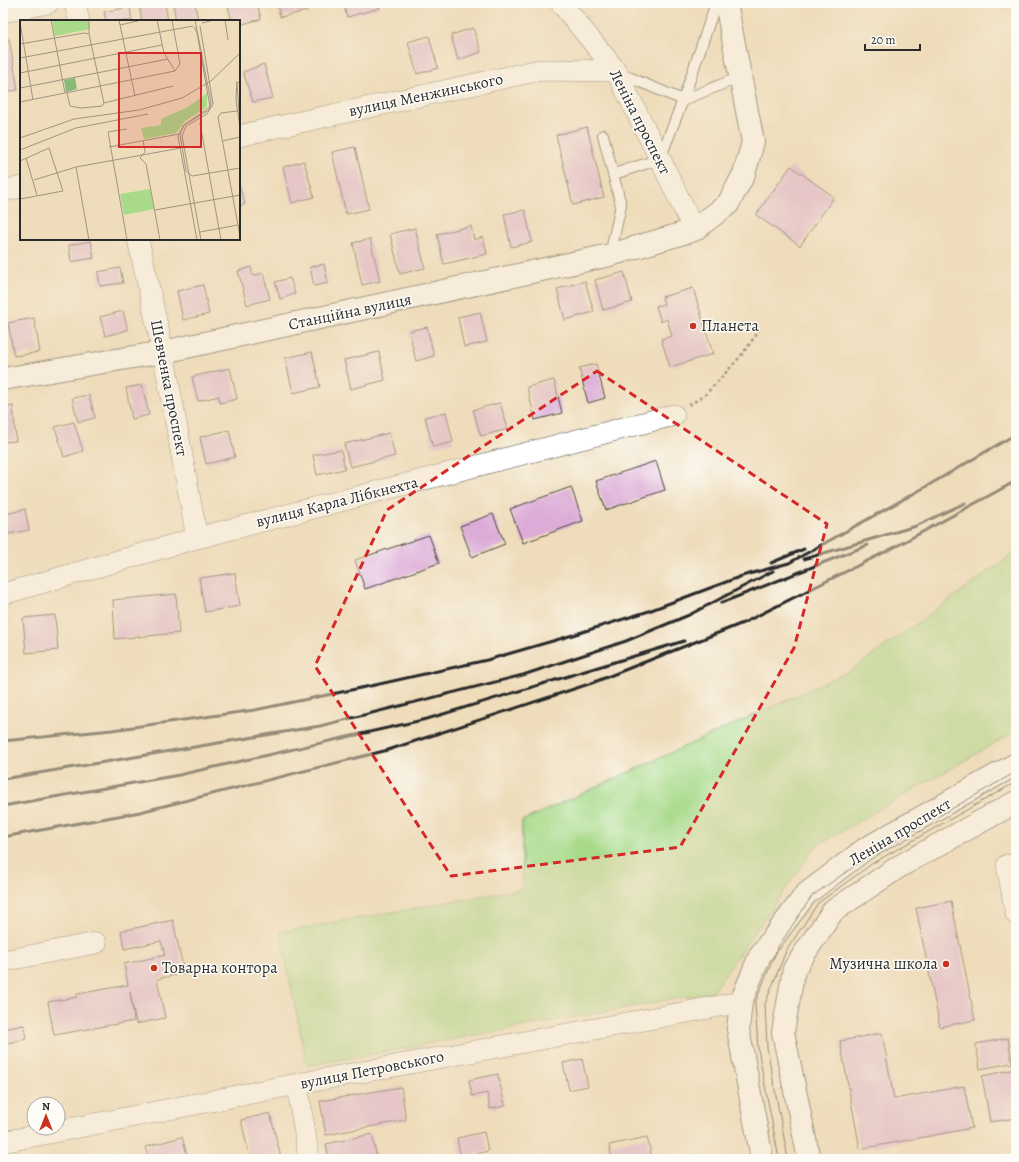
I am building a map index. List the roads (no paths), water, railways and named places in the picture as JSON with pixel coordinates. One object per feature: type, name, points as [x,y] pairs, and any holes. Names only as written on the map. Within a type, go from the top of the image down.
[{"type":"street","points":[[3,12],[48,3]]},
{"type":"street","points":[[75,3],[79,20]]},
{"type":"street","name":"Леніна проспект","points":[[561,3],[616,71],[694,230]]},
{"type":"street","points":[[694,230],[728,204],[744,174],[753,142],[726,3]]},
{"type":"street","name":"вулиця Менжинського","points":[[240,136],[540,70],[616,71]]},
{"type":"street","points":[[3,191],[20,187]]},
{"type":"street","name":"Станційна вулиця","points":[[3,379],[163,352],[610,255],[694,230]]},
{"type":"street","name":"Шевченка проспект","points":[[138,240],[163,352],[197,538]]},
{"type":"street","name":"вулиця Карла Лібкнехта","points":[[3,594],[197,538],[674,415]]},
{"type":"street","name":"Леніна проспект","points":[[762,1159],[738,1029],[741,1002],[760,955],[806,894],[866,849],[1016,764]]},
{"type":"street","name":"Леніна проспект","points":[[809,1159],[783,1032],[794,969],[833,911],[900,866],[1016,802]]},
{"type":"street","points":[[1007,865],[1016,914]]},
{"type":"street","points":[[3,961],[96,944]]},
{"type":"street","name":"вулиця Петровського","points":[[3,1142],[297,1084],[741,1002]]},
{"type":"street","points":[[297,1084],[310,1159]]},
{"type":"lane","points":[[614,174],[660,159],[683,100],[716,3]]},
{"type":"lane","points":[[616,71],[683,100],[740,77]]},
{"type":"lane","points":[[603,135],[622,205],[610,255]]},
{"type":"tram line","points":[[779,1159],[758,1049],[755,1003],[778,947],[812,896],[869,856],[1016,772]]},
{"type":"tram line","points":[[788,1159],[767,1048],[765,1004],[786,951],[818,903],[873,863],[1016,782]]},
{"type":"railway","points":[[3,741],[112,730],[255,710],[487,660],[563,638],[646,612],[742,576],[789,563],[922,489],[1016,434]]},
{"type":"railway","points":[[3,837],[140,812],[388,750],[592,683],[743,623],[893,548],[1016,481]]},
{"type":"railway","points":[[804,559],[916,526],[965,503]]},
{"type":"railway","points":[[721,603],[868,545]]},
{"type":"railway","points":[[771,563],[804,549]]},
{"type":"railway","points":[[3,779],[320,726],[523,675],[626,641],[689,615],[773,571]]},
{"type":"railway","points":[[3,806],[179,775],[427,719],[684,641]]},
{"type":"place","name":"Планета","points":[[693,326]]},
{"type":"place","name":"Музична школа","points":[[946,964]]},
{"type":"place","name":"Товарна контора","points":[[154,968]]}]
